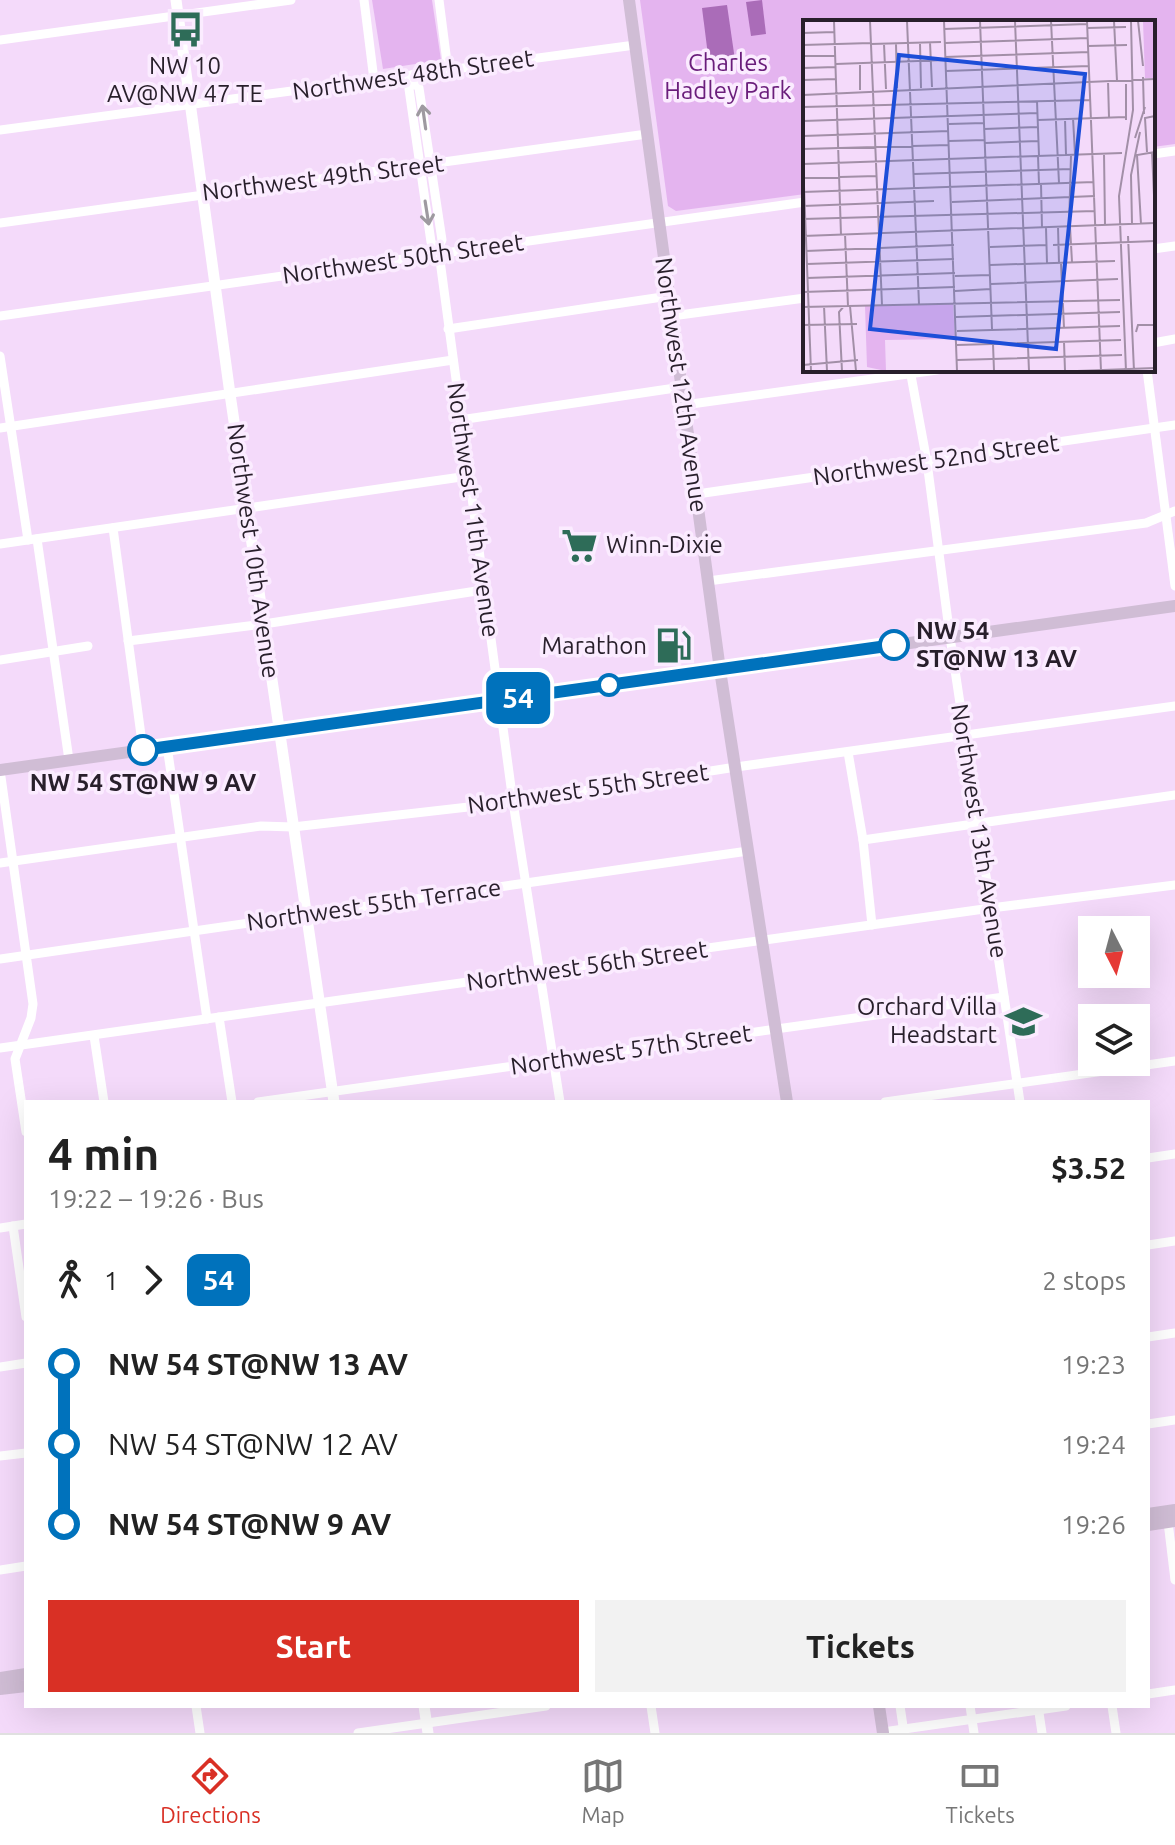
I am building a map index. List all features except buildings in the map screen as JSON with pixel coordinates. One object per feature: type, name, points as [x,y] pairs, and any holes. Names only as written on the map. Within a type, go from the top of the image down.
[{"type":"main road","name":"Northwest 12th Avenue","points":[[629,0],[720,670],[787,1100]]},
{"type":"main road","points":[[0,770],[1175,606]]},
{"type":"main road","points":[[1150,1514],[1175,1510]]},
{"type":"main road","points":[[1150,1525],[1171,1521]]},
{"type":"main road","points":[[0,1678],[24,1674]]},
{"type":"main road","points":[[0,1689],[24,1686]]},
{"type":"main road","points":[[879,1708],[883,1732]]},
{"type":"street","name":"Northwest 10th Avenue","points":[[176,0],[246,508],[333,1097]]},
{"type":"street","points":[[0,40],[291,0]]},
{"type":"street","points":[[364,0],[374,80]]},
{"type":"street","points":[[439,0],[448,70]]},
{"type":"street","name":"Northwest 48th Street","points":[[0,128],[374,80],[412,78],[448,70],[635,45]]},
{"type":"street","name":"Northwest 11th Avenue","points":[[412,78],[409,89],[425,165],[431,242],[438,251],[513,802],[560,1100]]},
{"type":"street","name":"Northwest 49th Street","points":[[0,223],[647,134]]},
{"type":"street","points":[[1155,154],[1175,151]]},
{"type":"street","name":"Northwest 50th Street","points":[[0,316],[438,251],[803,202]]},
{"type":"street","points":[[1155,249],[1175,246]]},
{"type":"street","points":[[448,329],[669,296]]},
{"type":"street","points":[[672,316],[803,298]]},
{"type":"street","points":[[1155,343],[1175,339]]},
{"type":"street","points":[[0,356],[69,760]]},
{"type":"street","points":[[0,428],[453,360]]},
{"type":"street","points":[[684,405],[910,372]]},
{"type":"street","name":"Northwest 13th Avenue","points":[[910,372],[927,462],[1020,1100]]},
{"type":"street","points":[[1147,372],[1170,514],[1175,586]]},
{"type":"street","points":[[460,420],[682,387]]},
{"type":"street","name":"Northwest 52nd Street","points":[[697,494],[1175,425]]},
{"type":"street","points":[[0,544],[468,476]]},
{"type":"street","points":[[708,581],[1146,523],[1170,514]]},
{"type":"street","points":[[113,528],[143,750]]},
{"type":"street","points":[[128,641],[264,624],[483,590]]},
{"type":"street","points":[[0,660],[88,646]]},
{"type":"street","name":"Northwest 55th Street","points":[[0,863],[261,826],[293,827],[513,802],[736,767],[1175,706]]},
{"type":"street","points":[[167,746],[207,1019]]},
{"type":"street","points":[[848,752],[863,840],[872,925]]},
{"type":"street","points":[[0,770],[33,1004],[31,1018],[15,1059],[24,1119]]},
{"type":"street","points":[[863,840],[1175,795]]},
{"type":"street","name":"Northwest 55th Terrace","points":[[0,959],[748,851]]},
{"type":"street","name":"Northwest 56th Street","points":[[0,1048],[319,1001],[1175,885]]},
{"type":"street","name":"Northwest 57th Street","points":[[288,1100],[333,1097],[554,1060],[1004,997]]},
{"type":"street","points":[[219,1017],[232,1100]]},
{"type":"street","points":[[94,1036],[104,1100]]},
{"type":"street","points":[[899,1100],[1175,1061]]},
{"type":"street","points":[[1150,1158],[1175,1154]]},
{"type":"street","points":[[0,1228],[24,1224]]},
{"type":"street","points":[[13,1226],[24,1303]]},
{"type":"street","points":[[1150,1245],[1174,1241],[1175,1253]]},
{"type":"street","points":[[1150,1337],[1175,1333]]},
{"type":"street","points":[[0,1367],[24,1363]]},
{"type":"street","points":[[1150,1424],[1175,1420]]},
{"type":"street","points":[[0,1456],[24,1453]]},
{"type":"street","points":[[1171,1521],[1175,1580]]},
{"type":"street","points":[[0,1570],[24,1566]]},
{"type":"street","points":[[1150,1694],[1175,1690]]},
{"type":"street","points":[[196,1708],[200,1733]]},
{"type":"street","points":[[424,1708],[428,1728]]},
{"type":"street","points":[[358,1733],[428,1728],[535,1708]]},
{"type":"street","points":[[651,1708],[655,1733]]},
{"type":"street","points":[[900,1708],[904,1731]]},
{"type":"street","points":[[970,1708],[974,1733]]},
{"type":"street","points":[[883,1732],[1038,1708],[1042,1733]]},
{"type":"street","points":[[1112,1708],[1116,1733]]},
{"type":"green space","points":[[372,0],[432,0],[441,60],[383,69]]},
{"type":"green space","name":"Charles Hadley Park","points":[[640,0],[1175,0],[1175,144],[1155,147],[1155,20],[803,20],[803,194],[676,211],[668,206]]},
{"type":"shaded area","points":[[762,0],[766,34],[751,36],[746,2]]},
{"type":"shaded area","points":[[727,5],[735,60],[709,63],[702,8]]},
{"type":"bus line","name":"54","points":[[143,750],[894,645]]},
{"type":"place","name":"NW 10 AV@NW 47 TE","points":[[185,29]]},
{"type":"place","name":"Winn-Dixie","points":[[580,545]]},
{"type":"place","name":"NW 54 ST@NW 13 AV","points":[[894,645]]},
{"type":"place","name":"Marathon","points":[[673,646]]},
{"type":"place","name":"NW 54 ST@NW 9 AV","points":[[143,750]]},
{"type":"place","name":"Orchard Villa Headstart","points":[[1023,1021]]}]
